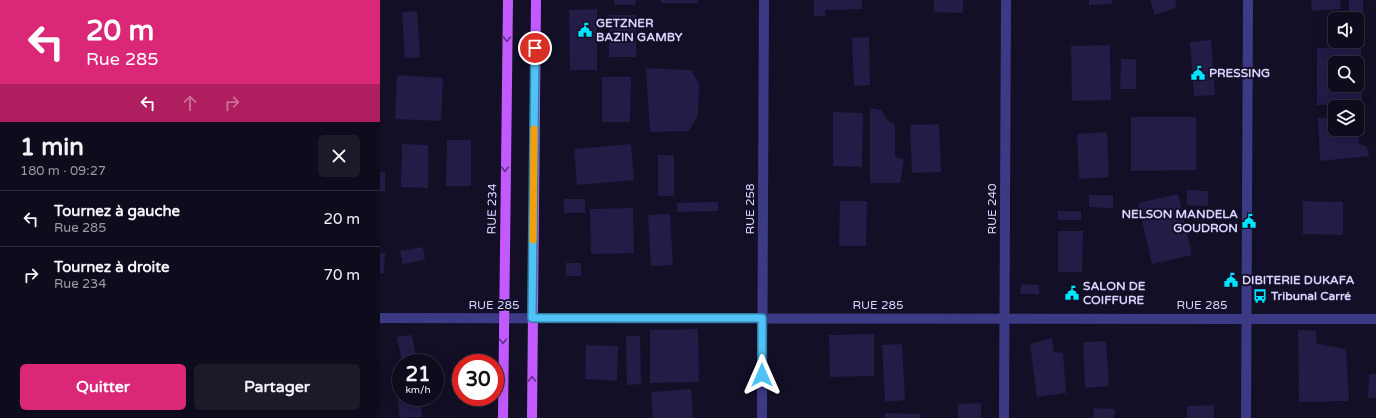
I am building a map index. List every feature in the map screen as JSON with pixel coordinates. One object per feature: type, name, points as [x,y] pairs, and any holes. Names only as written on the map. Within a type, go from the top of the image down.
[{"type":"main road","name":"RUE 234","points":[[503,418],[508,0]]},
{"type":"main road","points":[[532,418],[536,0]]},
{"type":"street","name":"RUE 258","points":[[762,418],[764,0]]},
{"type":"street","name":"RUE 240","points":[[1004,418],[1006,0]]},
{"type":"street","points":[[1246,418],[1248,0]]},
{"type":"street","name":"RUE 285","points":[[380,318],[1376,319]]},
{"type":"building","points":[[614,0],[636,0],[635,5],[614,5]]},
{"type":"building","points":[[661,0],[698,0],[698,3],[661,3]]},
{"type":"building","points":[[814,0],[862,0],[862,9],[825,10],[825,16],[814,16]]},
{"type":"building","points":[[934,0],[963,0],[963,13],[934,12]]},
{"type":"building","points":[[1089,0],[1112,0],[1112,4],[1089,5]]},
{"type":"building","points":[[1150,0],[1175,0],[1177,7],[1155,15]]},
{"type":"building","points":[[1311,0],[1340,0],[1341,9],[1312,11]]},
{"type":"building","points":[[1349,0],[1363,0],[1363,12],[1349,12]]},
{"type":"building","points":[[597,9],[597,70],[570,70],[569,10]]},
{"type":"building","points":[[417,11],[420,57],[405,58],[402,12]]},
{"type":"building","points":[[609,15],[636,15],[636,57],[609,57]]},
{"type":"building","points":[[869,37],[870,85],[854,86],[852,38]]},
{"type":"building","points":[[1211,40],[1215,95],[1194,96],[1190,42]]},
{"type":"building","points":[[1110,45],[1111,100],[1072,101],[1071,46]]},
{"type":"building","points":[[1317,48],[1361,48],[1361,56],[1328,56],[1328,92],[1362,92],[1362,100],[1328,100],[1328,105],[1317,105]]},
{"type":"building","points":[[1121,59],[1136,59],[1136,89],[1120,89]]},
{"type":"building","points":[[646,68],[691,70],[699,84],[698,115],[689,131],[650,132]]},
{"type":"building","points":[[397,75],[443,78],[441,121],[395,119]]},
{"type":"building","points":[[602,77],[631,77],[630,122],[602,122]]},
{"type":"building","points":[[870,108],[881,110],[887,120],[895,125],[895,156],[904,160],[900,183],[870,183]]},
{"type":"building","points":[[833,112],[863,113],[862,167],[833,166]]},
{"type":"building","points":[[1131,117],[1196,117],[1196,170],[1131,171]]},
{"type":"building","points":[[1328,117],[1328,136],[1358,136],[1359,144],[1367,147],[1369,156],[1320,161],[1318,118]]},
{"type":"building","points":[[939,124],[941,172],[912,173],[910,125]]},
{"type":"building","points":[[1107,132],[1109,177],[1079,179],[1077,134]]},
{"type":"building","points":[[447,140],[471,140],[471,186],[446,186]]},
{"type":"building","points":[[402,144],[428,145],[428,188],[401,187]]},
{"type":"building","points":[[631,144],[634,180],[577,185],[574,149]]},
{"type":"building","points":[[658,155],[674,155],[674,196],[658,196]]},
{"type":"building","points":[[380,172],[385,172],[385,191],[380,191]]},
{"type":"building","points":[[1187,190],[1208,191],[1208,206],[1187,205]]},
{"type":"building","points":[[1178,194],[1192,255],[1152,264],[1138,203]]},
{"type":"building","points":[[1089,195],[1113,195],[1113,208],[1089,207]]},
{"type":"building","points":[[564,199],[585,199],[585,213],[564,213]]},
{"type":"building","points":[[840,201],[867,201],[866,246],[839,246]]},
{"type":"building","points":[[1303,201],[1343,202],[1343,235],[1303,234]]},
{"type":"building","points":[[718,202],[718,211],[677,212],[677,203]]},
{"type":"building","points":[[633,208],[634,253],[591,254],[590,209]]},
{"type":"building","points":[[1058,211],[1081,211],[1081,220],[1058,220]]},
{"type":"building","points":[[670,214],[673,265],[651,266],[648,215]]},
{"type":"building","points":[[1058,231],[1083,231],[1082,272],[1058,272]]},
{"type":"building","points":[[423,247],[425,260],[403,264],[400,251]]},
{"type":"building","points":[[380,253],[385,253],[384,273],[380,273]]},
{"type":"building","points":[[566,263],[581,263],[581,276],[566,276]]},
{"type":"building","points":[[1021,284],[1039,285],[1039,294],[1020,294]]},
{"type":"building","points":[[698,329],[699,382],[650,383],[650,330]]},
{"type":"building","points":[[1298,330],[1316,331],[1317,344],[1346,349],[1349,401],[1299,402]]},
{"type":"building","points":[[874,334],[874,376],[830,377],[829,335]]},
{"type":"building","points":[[412,335],[415,354],[400,354],[397,337]]},
{"type":"building","points":[[626,336],[640,336],[641,384],[627,385]]},
{"type":"building","points":[[1052,338],[1054,352],[1063,353],[1066,393],[1037,397],[1030,344]]},
{"type":"building","points":[[1106,341],[1109,386],[1085,388],[1083,342]]},
{"type":"building","points":[[902,344],[905,400],[885,402],[882,345]]},
{"type":"building","points":[[586,345],[618,346],[617,381],[585,379]]},
{"type":"building","points":[[1369,374],[1376,374],[1376,398],[1368,398]]},
{"type":"building","points":[[691,389],[693,418],[653,418],[651,392]]},
{"type":"building","points":[[981,403],[981,418],[958,418],[958,404]]},
{"type":"building","points":[[1214,405],[1214,418],[1187,418],[1187,406]]},
{"type":"building","points":[[398,406],[421,406],[422,417],[399,418]]},
{"type":"building","points":[[1094,408],[1115,409],[1114,418],[1093,418]]},
{"type":"building","points":[[885,413],[920,414],[920,418],[885,418]]},
{"type":"slow traffic","points":[[533,240],[534,129]]},
{"type":"place","name":"GETZNER BAZIN GAMBY","points":[[585,30]]},
{"type":"place","name":"PRESSING","points":[[1198,73]]},
{"type":"place","name":"NELSON MANDELA GOUDRON","points":[[1249,221]]},
{"type":"place","name":"DIBITERIE DUKAFA","points":[[1231,280]]},
{"type":"place","name":"SALON DE COIFFURE","points":[[1072,293]]},
{"type":"place","name":"Tribunal Carré","points":[[1260,296]]},
{"type":"route","points":[[535,48],[532,318],[762,318],[762,375]]}]
